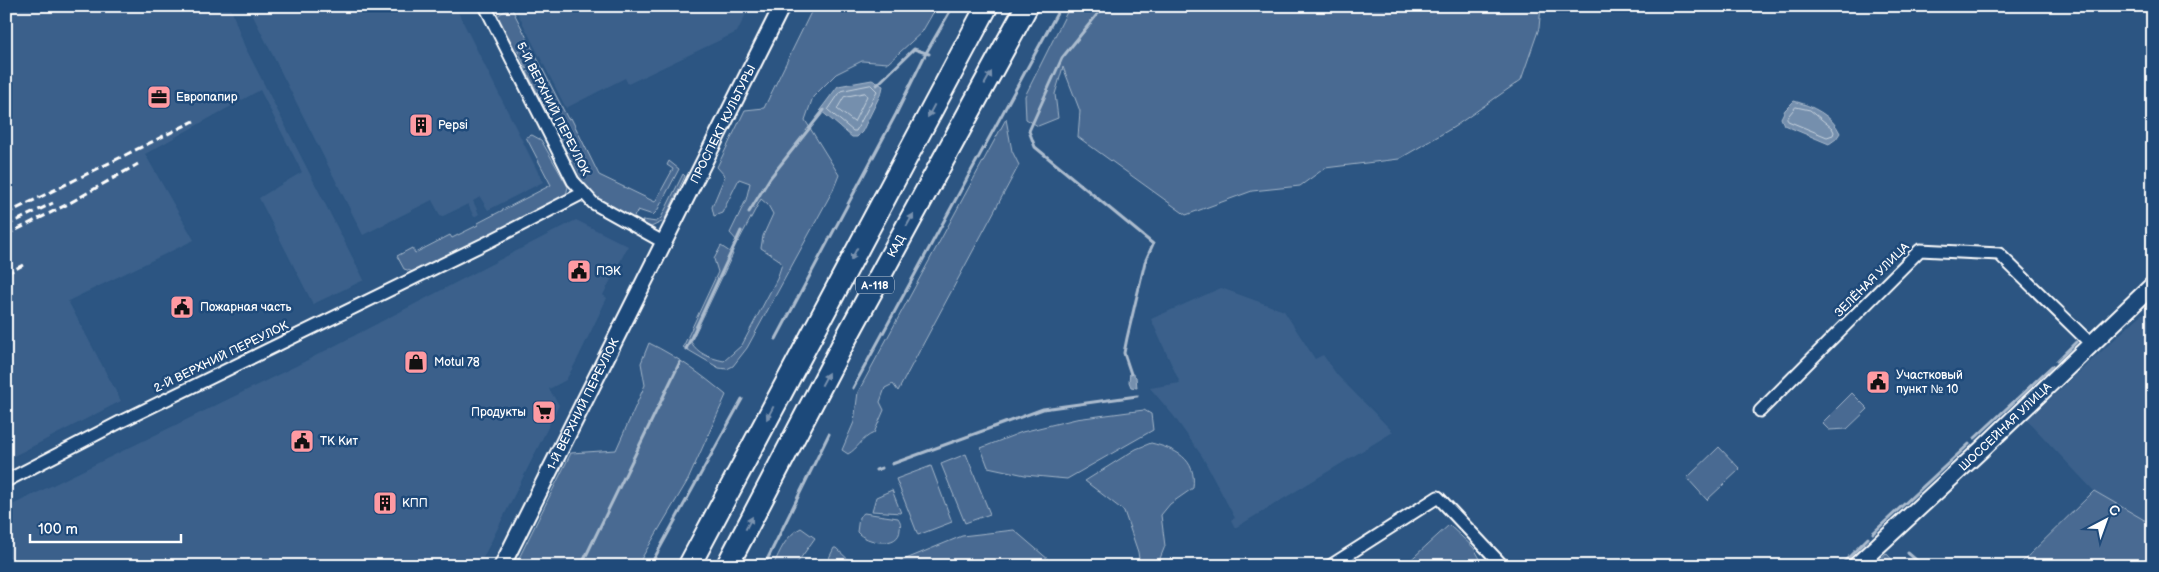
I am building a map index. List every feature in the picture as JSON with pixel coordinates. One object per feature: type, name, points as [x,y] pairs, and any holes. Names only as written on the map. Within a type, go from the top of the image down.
[{"type":"highway","name":"А-118","points":[[689,566],[987,6]]},
{"type":"highway","name":"КАД","points":[[726,566],[845,340],[1027,6]]},
{"type":"main road","name":"ШОССЕЙНАЯ УЛИЦА","points":[[1856,566],[2153,285]]},
{"type":"street","name":"5-Й ВЕРХНИЙ ПЕРЕУЛОК","points":[[484,6],[573,181],[593,203],[663,242]]},
{"type":"street","name":"ПРОСПЕКТ КУЛЬТУРЫ","points":[[663,242],[782,6]]},
{"type":"street","name":"2-Й ВЕРХНИЙ ПЕРЕУЛОК","points":[[6,481],[128,418],[583,194]]},
{"type":"street","name":"1-Й ВЕРХНИЙ ПЕРЕУЛОК","points":[[502,566],[663,242]]},
{"type":"street","name":"ЗЕЛЁНАЯ УЛИЦА","points":[[1760,411],[1920,250],[1999,254],[2091,344]]},
{"type":"street","points":[[1330,566],[1438,497],[1503,566]]},
{"type":"shaded area","points":[[6,6],[230,6],[244,45],[364,280],[313,304],[259,198],[302,172],[260,90],[145,154],[194,240],[68,301],[121,401],[6,460]]},
{"type":"shaded area","points":[[248,6],[455,6],[543,182],[488,210],[480,197],[473,201],[479,214],[474,217],[468,204],[441,217],[432,200],[363,235]]},
{"type":"shaded area","points":[[514,6],[750,6],[737,32],[628,84],[625,78],[566,108]]},
{"type":"shaded area","points":[[814,6],[937,6],[922,32],[888,63],[862,61],[836,74],[813,97],[805,120],[839,175],[833,190],[747,348],[733,366],[727,369],[719,368],[683,347],[718,272],[714,259],[721,246],[733,254],[691,342],[705,355],[724,361],[742,345],[777,279],[782,264],[778,259],[761,248],[763,236],[773,214],[768,205],[761,199],[738,242],[730,233],[746,200],[750,183],[739,179],[722,213],[714,216],[712,207],[725,176],[717,167],[745,110],[764,108]]},
{"type":"shaded area","points":[[1070,6],[1541,6],[1539,28],[1521,80],[1454,127],[1399,159],[1325,168],[1300,186],[1252,191],[1186,215],[1078,137],[1080,111],[1063,67],[1055,94],[1058,118],[1038,126],[1026,119],[1025,96]]},
{"type":"shaded area","points":[[511,7],[568,119],[571,118],[599,175],[655,202],[673,169],[667,165],[669,161],[679,169],[657,211],[653,215],[638,210],[633,218],[602,202],[588,190],[577,174],[527,72],[530,70],[529,68],[526,69],[518,51],[515,52],[497,16]]},
{"type":"shaded area","points":[[1006,119],[1012,151],[1019,165],[898,391],[893,384],[885,388],[880,402],[884,410],[874,433],[848,454],[842,450],[854,422],[858,392]]},
{"type":"shaded area","points":[[532,135],[541,140],[568,187],[566,195],[417,273],[404,269],[397,256],[412,248],[415,253],[450,235],[452,238],[551,185],[526,137]]},
{"type":"shaded area","points":[[683,174],[685,176],[664,221],[651,227],[642,223],[643,220],[656,222],[661,218]]},
{"type":"shaded area","points":[[576,220],[628,246],[603,295],[607,298],[566,380],[549,389],[559,405],[479,566],[6,566],[6,508],[298,365]]},
{"type":"shaded area","points":[[1221,288],[1284,311],[1315,359],[1323,355],[1337,375],[1393,432],[1235,528],[1231,520],[1235,518],[1202,456],[1173,415],[1150,388],[1180,383],[1151,319]]},
{"type":"shaded area","points":[[2143,313],[2153,323],[2153,525],[2094,491],[2027,420]]},
{"type":"shaded area","points":[[649,343],[670,354],[726,395],[688,480],[637,566],[515,566],[571,453],[616,450],[645,385],[641,363]]},
{"type":"shaded area","points":[[1852,393],[1868,409],[1847,429],[1829,430],[1822,423]]},
{"type":"shaded area","points":[[1144,410],[1151,414],[1153,430],[1067,479],[1025,475],[988,467],[981,448],[1022,432],[1076,419]]},
{"type":"shaded area","points":[[1151,443],[1176,452],[1188,462],[1192,469],[1193,488],[1170,504],[1161,515],[1165,546],[1157,566],[1140,566],[1138,552],[1124,511],[1085,481],[1136,449]]},
{"type":"shaded area","points":[[1719,447],[1740,469],[1707,500],[1687,478]]},
{"type":"shaded area","points":[[966,454],[990,514],[965,523],[941,464]]},
{"type":"shaded area","points":[[931,466],[952,522],[918,535],[896,479]]},
{"type":"shaded area","points":[[892,490],[901,513],[872,511],[876,497]]},
{"type":"shaded area","points":[[2094,491],[2153,525],[2153,566],[2018,566]]},
{"type":"shaded area","points":[[864,513],[898,518],[901,525],[899,535],[889,542],[875,541],[861,536],[857,532],[859,517]]},
{"type":"shaded area","points":[[1449,525],[1474,548],[1484,566],[1404,566]]},
{"type":"shaded area","points":[[801,528],[815,538],[795,566],[773,566],[787,539]]},
{"type":"shaded area","points":[[1014,530],[1056,566],[889,566],[962,536]]},
{"type":"shaded area","points":[[834,548],[836,548],[855,566],[825,566]]},
{"type":"shaded area","points":[[1886,553],[1898,566],[1875,566]]},
{"type":"water","points":[[872,80],[883,86],[882,91],[862,132],[857,137],[852,137],[820,110],[838,86]]},
{"type":"water","points":[[1794,101],[1827,116],[1840,133],[1836,139],[1829,144],[1784,125],[1781,118],[1785,110]]},
{"type":"water","points":[[1130,372],[1136,377],[1137,388],[1131,387],[1129,382]]},
{"type":"waterway","points":[[776,339],[896,114],[926,53],[953,6]]},
{"type":"waterway","points":[[853,388],[1061,6]]},
{"type":"waterway","points":[[1104,6],[1062,58],[1029,131],[1035,147],[1153,244],[1145,262],[1124,353],[1131,374]]},
{"type":"waterway","points":[[877,85],[914,49],[929,54]]},
{"type":"waterway","points":[[749,212],[770,178],[824,110]]},
{"type":"waterway","points":[[686,349],[741,231]]},
{"type":"waterway","points":[[2057,361],[2076,342]]},
{"type":"waterway","points":[[581,566],[680,362]]},
{"type":"waterway","points":[[1975,438],[2052,366]]},
{"type":"waterway","points":[[892,464],[1043,409],[1137,396]]},
{"type":"waterway","points":[[650,566],[742,399]]},
{"type":"waterway","points":[[764,566],[829,434]]},
{"type":"waterway","points":[[1873,533],[1969,444]]},
{"type":"waterway","points":[[876,470],[882,468]]},
{"type":"waterway","points":[[1840,566],[1868,538]]},
{"type":"waterway","points":[[1908,553],[1923,566]]},
{"type":"railway","points":[[6,214],[194,121]]},
{"type":"railway","points":[[6,235],[68,204],[138,164]]},
{"type":"railway","points":[[6,226],[53,203]]},
{"type":"railway","points":[[6,274],[23,265]]},
{"type":"place","name":"Европапир","points":[[159,97]]},
{"type":"place","name":"Pepsi","points":[[421,125]]},
{"type":"place","name":"ПЭК","points":[[579,271]]},
{"type":"place","name":"Пожарная часть","points":[[182,307]]},
{"type":"place","name":"Motul 78","points":[[416,362]]},
{"type":"place","name":"Участковый пункт № 10","points":[[1878,382]]},
{"type":"place","name":"Продукты","points":[[544,412]]},
{"type":"place","name":"ТК Кит","points":[[302,441]]},
{"type":"place","name":"КПП","points":[[385,503]]}]
